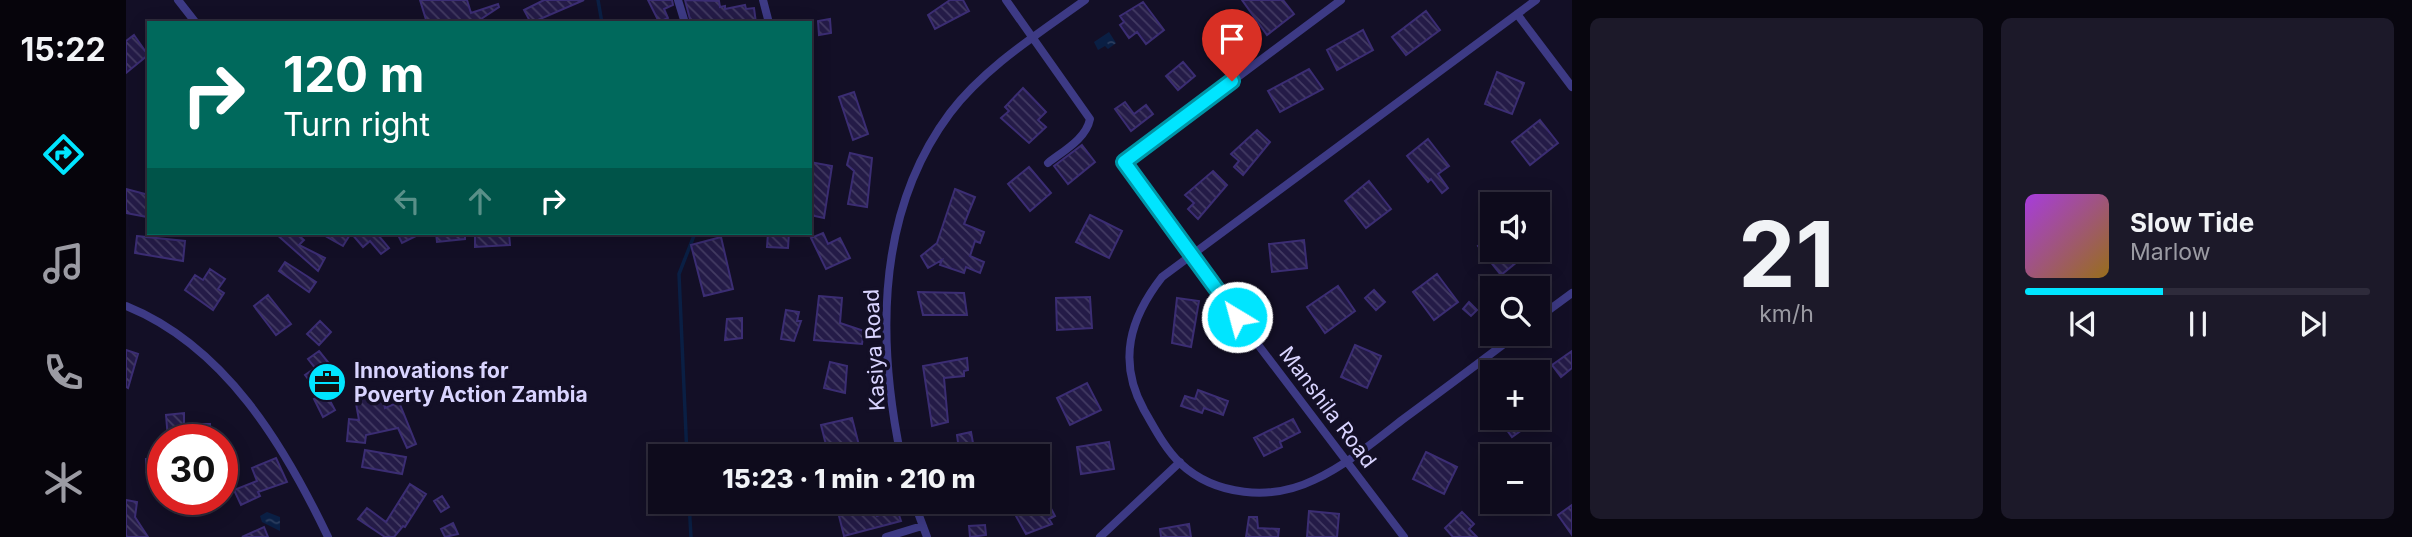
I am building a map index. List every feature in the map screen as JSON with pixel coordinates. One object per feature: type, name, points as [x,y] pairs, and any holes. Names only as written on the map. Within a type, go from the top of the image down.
[{"type":"street","points":[[178,0],[194,21]]},
{"type":"street","points":[[678,0],[684,21]]},
{"type":"street","points":[[763,0],[768,21]]},
{"type":"street","points":[[1006,0],[1090,119],[1088,128],[1080,137],[1048,163]]},
{"type":"street","name":"Kasiya Road","points":[[899,444],[892,408],[886,290],[892,247],[906,197],[924,156],[950,113],[983,77],[1085,0]]},
{"type":"street","name":"Manshila Road","points":[[1341,0],[1124,162],[1190,254],[1404,537]]},
{"type":"street","points":[[1501,346],[1347,461],[1301,485],[1261,494],[1213,483],[1180,462],[1140,402],[1132,378],[1129,351],[1133,325],[1143,302],[1162,277],[1536,0]]},
{"type":"street","points":[[1517,15],[1572,86]]},
{"type":"street","points":[[1550,309],[1572,293]]},
{"type":"street","points":[[126,306],[181,338],[212,363],[240,392],[287,458],[328,537]]},
{"type":"street","points":[[1100,537],[1180,462]]},
{"type":"street","points":[[918,514],[927,537]]},
{"type":"street","points":[[886,537],[922,526]]},
{"type":"water","points":[[1109,32],[1116,43],[1108,49],[1105,46],[1098,50],[1094,42]]},
{"type":"water","points":[[267,512],[280,517],[280,531],[262,522],[260,516]]},
{"type":"building","points":[[420,0],[467,0],[471,13],[498,4],[499,7],[478,21],[426,21]]},
{"type":"building","points":[[544,0],[584,0],[536,21],[530,21],[524,10]]},
{"type":"building","points":[[648,0],[672,0],[673,5],[664,9],[668,18],[658,21]]},
{"type":"building","points":[[685,0],[719,1],[720,7],[725,6],[725,9],[745,5],[746,9],[754,8],[756,21],[690,21]]},
{"type":"building","points":[[950,0],[963,0],[969,11],[935,29],[928,15]]},
{"type":"building","points":[[1242,0],[1283,0],[1294,14],[1267,35]]},
{"type":"building","points":[[1143,2],[1164,30],[1146,44],[1137,32],[1129,38],[1120,25],[1124,22],[1120,16]]},
{"type":"building","points":[[1426,11],[1440,30],[1406,55],[1392,37]]},
{"type":"building","points":[[830,19],[831,33],[819,35],[818,21]]},
{"type":"building","points":[[1363,30],[1373,50],[1337,70],[1327,50]]},
{"type":"building","points":[[134,35],[147,56],[126,73],[126,41]]},
{"type":"building","points":[[1183,62],[1195,76],[1178,90],[1166,76]]},
{"type":"building","points":[[1309,69],[1323,89],[1280,112],[1268,91]]},
{"type":"building","points":[[1497,72],[1524,83],[1512,114],[1485,104]]},
{"type":"building","points":[[1023,88],[1046,112],[1038,120],[1046,127],[1029,143],[1001,118],[1009,111],[1005,107]]},
{"type":"building","points":[[854,92],[868,134],[853,140],[839,97]]},
{"type":"building","points":[[1125,102],[1134,114],[1146,105],[1153,114],[1131,131],[1115,109]]},
{"type":"building","points":[[1540,120],[1558,143],[1530,165],[1512,142]]},
{"type":"building","points":[[1257,130],[1270,142],[1243,175],[1234,167],[1239,161],[1231,154]]},
{"type":"building","points":[[1428,139],[1449,166],[1438,174],[1448,188],[1442,193],[1431,179],[1428,182],[1407,156]]},
{"type":"building","points":[[1082,145],[1095,162],[1068,184],[1054,166]]},
{"type":"building","points":[[850,153],[872,158],[867,207],[848,204],[854,171],[847,165]]},
{"type":"building","points":[[812,162],[832,166],[824,218],[812,215]]},
{"type":"building","points":[[1029,167],[1051,193],[1030,211],[1008,184]]},
{"type":"building","points":[[1213,171],[1227,185],[1198,219],[1188,209],[1194,203],[1185,195]]},
{"type":"building","points":[[1369,181],[1391,209],[1366,228],[1345,201]]},
{"type":"building","points":[[126,189],[147,194],[147,217],[126,213]]},
{"type":"building","points":[[955,189],[975,197],[964,224],[984,232],[980,243],[975,241],[970,256],[984,262],[980,273],[966,267],[964,273],[940,265],[942,260],[928,268],[921,256],[937,243]]},
{"type":"building","points":[[1090,215],[1122,231],[1109,258],[1076,242]]},
{"type":"building","points":[[823,233],[828,244],[840,238],[850,258],[826,269],[811,238]]},
{"type":"building","points":[[277,235],[298,235],[304,240],[299,245],[325,258],[318,271]]},
{"type":"building","points":[[324,235],[350,235],[343,246]]},
{"type":"building","points":[[353,235],[378,235],[389,248],[381,254],[370,241],[363,247]]},
{"type":"building","points":[[398,235],[418,235],[402,243]]},
{"type":"building","points":[[436,235],[465,235],[465,239],[437,242]]},
{"type":"building","points":[[475,235],[509,235],[510,245],[475,247]]},
{"type":"building","points":[[768,235],[789,235],[788,248],[767,247]]},
{"type":"building","points":[[137,236],[185,241],[183,261],[135,253]]},
{"type":"building","points":[[721,237],[733,289],[704,296],[691,245]]},
{"type":"building","points":[[1304,240],[1307,268],[1272,272],[1269,244]]},
{"type":"building","points":[[285,262],[316,282],[309,292],[279,271]]},
{"type":"building","points":[[1491,262],[1517,262],[1501,275]]},
{"type":"building","points":[[210,269],[225,279],[218,289],[224,293],[213,310],[185,290],[195,275],[203,280]]},
{"type":"building","points":[[1437,274],[1458,302],[1434,320],[1413,292]]},
{"type":"building","points":[[1338,286],[1355,311],[1325,333],[1307,307]]},
{"type":"building","points":[[1374,290],[1385,302],[1376,310],[1365,298]]},
{"type":"building","points":[[918,292],[964,293],[967,315],[923,315]]},
{"type":"building","points":[[268,295],[291,324],[276,335],[254,306]]},
{"type":"building","points":[[819,296],[842,298],[840,323],[864,331],[862,344],[814,340]]},
{"type":"building","points":[[1090,297],[1092,328],[1057,330],[1056,298]]},
{"type":"building","points":[[1177,298],[1199,301],[1191,347],[1172,343]]},
{"type":"building","points":[[1469,302],[1477,310],[1471,316],[1463,309]]},
{"type":"building","points":[[786,310],[799,312],[797,321],[801,321],[794,341],[781,339]]},
{"type":"building","points":[[742,318],[742,338],[725,340],[727,319]]},
{"type":"building","points":[[320,321],[331,332],[319,345],[307,334]]},
{"type":"building","points":[[1355,345],[1381,356],[1367,388],[1341,377]]},
{"type":"building","points":[[126,350],[138,354],[128,388],[126,387]]},
{"type":"building","points":[[319,351],[336,372],[321,384],[335,410],[323,417],[314,399],[321,396],[305,375],[315,368],[308,359]]},
{"type":"building","points":[[1572,351],[1572,368],[1561,377],[1552,365]]},
{"type":"building","points":[[967,358],[968,370],[964,371],[964,376],[944,378],[948,422],[932,426],[923,366]]},
{"type":"building","points":[[830,362],[847,366],[845,393],[824,388]]},
{"type":"building","points":[[1087,383],[1101,410],[1070,425],[1057,398]]},
{"type":"building","points":[[1198,390],[1228,401],[1223,415],[1204,408],[1202,413],[1181,406],[1185,396],[1195,399]]},
{"type":"building","points":[[382,392],[385,408],[399,402],[416,444],[407,448],[398,428],[366,435],[365,443],[347,441],[349,419],[359,420],[355,398]]},
{"type":"building","points":[[184,413],[184,424],[167,424],[166,415]]},
{"type":"building","points":[[852,418],[859,444],[826,444],[821,425]]},
{"type":"building","points":[[1293,419],[1300,432],[1280,442],[1282,447],[1264,456],[1254,438]]},
{"type":"building","points":[[1507,430],[1522,430],[1512,437]]},
{"type":"building","points":[[971,432],[973,444],[958,444],[957,435]]},
{"type":"building","points":[[1109,442],[1114,469],[1081,474],[1077,447]]},
{"type":"building","points":[[365,450],[406,457],[402,474],[362,467]]},
{"type":"building","points":[[1426,452],[1457,467],[1444,494],[1413,479]]},
{"type":"building","points":[[276,458],[287,482],[258,492],[260,496],[241,505],[238,488],[257,481],[252,468]]},
{"type":"building","points":[[410,484],[426,494],[405,527],[394,537],[385,537],[358,519],[367,508],[386,522]]},
{"type":"building","points":[[442,496],[449,507],[441,512],[434,501]]},
{"type":"building","points":[[126,500],[137,502],[135,517],[148,537],[126,537]]},
{"type":"building","points":[[1572,505],[1572,535],[1558,515]]},
{"type":"building","points":[[1050,507],[1055,516],[1049,519],[1052,524],[1026,534],[1016,516],[1050,514]]},
{"type":"building","points":[[1309,511],[1339,514],[1337,537],[1307,537]]},
{"type":"building","points":[[1462,512],[1474,524],[1469,529],[1477,537],[1453,537],[1445,528]]},
{"type":"building","points":[[899,514],[901,521],[844,536],[839,516]]},
{"type":"building","points":[[1249,517],[1257,517],[1258,528],[1279,529],[1278,537],[1246,537]]},
{"type":"building","points":[[453,523],[458,534],[445,537],[441,529]]},
{"type":"building","points":[[1189,524],[1191,537],[1161,537],[1160,529]]},
{"type":"building","points":[[985,525],[986,535],[970,537],[969,526]]},
{"type":"building","points":[[264,527],[268,537],[242,537]]},
{"type":"waterway","points":[[598,0],[602,21]]},
{"type":"waterway","points":[[686,444],[679,274],[694,235]]},
{"type":"waterway","points":[[690,514],[691,537]]},
{"type":"place","name":"Innovations for Poverty Action Zambia","points":[[327,382]]},
{"type":"route","points":[[1232,81],[1124,162],[1237,317]]}]
